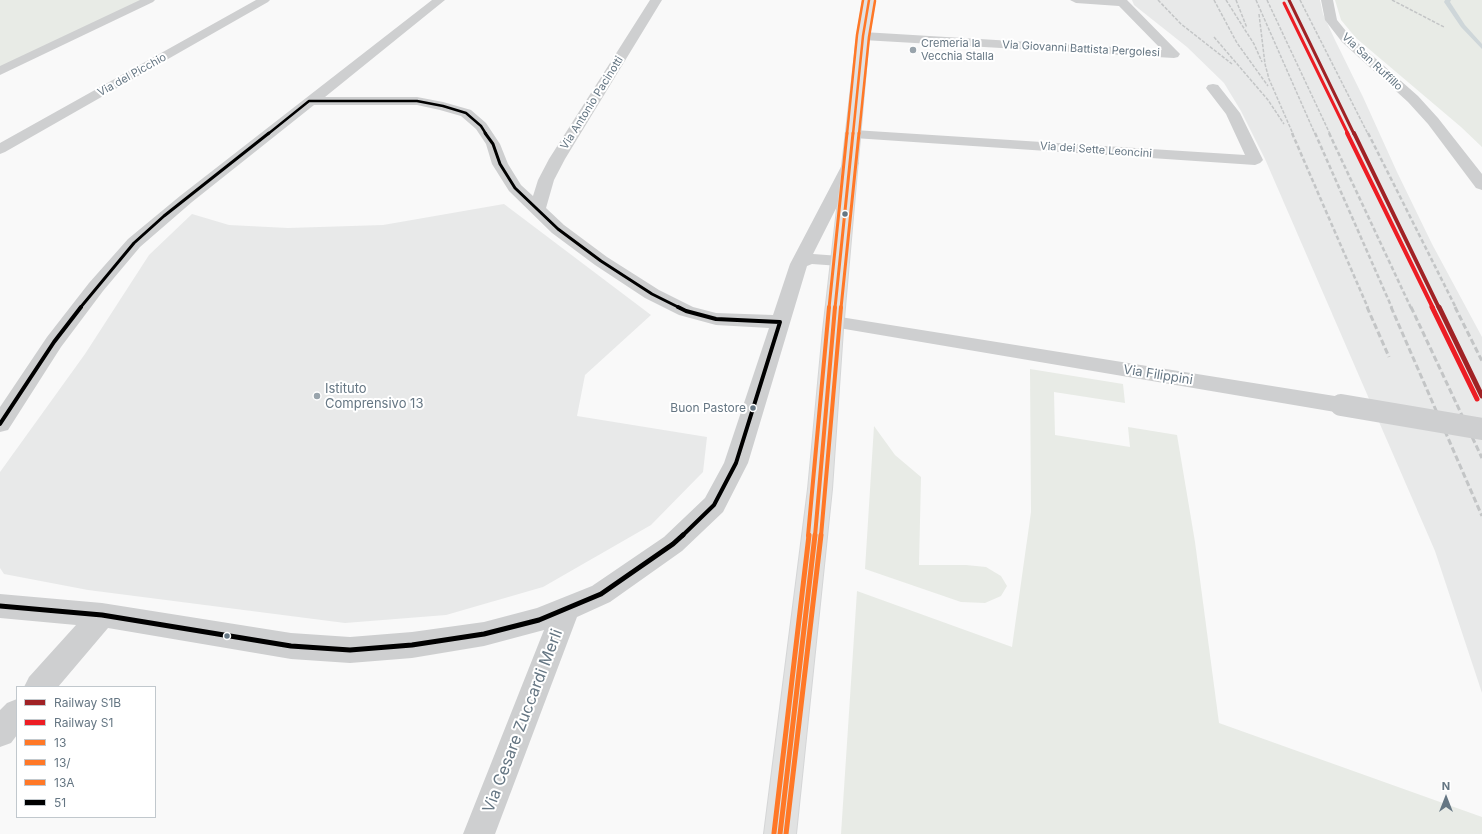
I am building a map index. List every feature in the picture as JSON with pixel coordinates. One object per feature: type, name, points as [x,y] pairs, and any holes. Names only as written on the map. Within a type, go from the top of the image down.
[{"type":"main road","points":[[780,834],[820,489],[840,262],[863,36],[869,0]]},
{"type":"street","points":[[0,71],[149,0]]},
{"type":"street","name":"Via del Picchio","points":[[0,149],[264,0]]},
{"type":"street","points":[[0,424],[54,342],[96,287],[134,244],[164,216],[439,0]]},
{"type":"street","name":"Via Antonio Pacinotti","points":[[537,209],[546,180],[557,159],[656,0]]},
{"type":"street","points":[[1076,0],[1121,1]]},
{"type":"street","name":"Via San Ruffillo","points":[[1327,0],[1331,20],[1346,39],[1413,99],[1433,121],[1482,185]]},
{"type":"street","name":"Via Giovanni Battista Pergolesi","points":[[863,36],[1174,54],[1121,1]]},
{"type":"street","name":"Via dei Sette Leoncini","points":[[854,134],[1255,160],[1233,113],[1213,88]]},
{"type":"street","points":[[309,101],[417,101],[443,106],[466,113],[481,126],[493,144],[500,164],[515,188],[558,229],[601,261],[652,294],[686,311],[716,319],[780,322]]},
{"type":"street","points":[[0,606],[102,615],[290,646],[350,650],[412,645],[484,634],[539,620],[601,594],[666,548],[714,505],[736,463],[799,264],[851,163]]},
{"type":"street","points":[[799,264],[803,261],[812,259],[840,262]]},
{"type":"street","name":"Via Filippini","points":[[834,322],[1482,429]]},
{"type":"street","name":"Via Cesare Zuccardi Merli","points":[[479,834],[566,609]]},
{"type":"street","points":[[40,686],[102,615]]},
{"type":"street","points":[[0,732],[16,714]]},
{"type":"shaded area","points":[[0,0],[146,0],[0,69]]},
{"type":"shaded area","points":[[1132,0],[1320,0],[1323,14],[1397,172],[1432,244],[1482,337],[1482,693],[1435,551],[1265,159],[1241,111],[1224,83],[1187,47],[1134,5]]},
{"type":"shaded area","points":[[1335,0],[1482,0],[1482,147],[1461,127],[1356,38],[1341,20]]},
{"type":"shaded area","name":"Istituto Comprensivo 13","points":[[504,204],[651,315],[585,375],[577,416],[707,437],[703,472],[651,525],[543,587],[446,615],[345,623],[88,590],[4,574],[0,568],[0,472],[85,354],[149,255],[192,214],[229,225],[288,228],[383,225]]},
{"type":"shaded area","points":[[1030,369],[1123,384],[1125,403],[1054,392],[1055,435],[1130,447],[1128,427],[1177,435],[1195,542],[1219,723],[1482,817],[1482,834],[841,834],[857,591],[1012,647],[1031,512]]},
{"type":"shaded area","points":[[874,426],[895,455],[921,477],[919,565],[966,565],[986,567],[1001,576],[1007,586],[1001,596],[985,603],[961,602],[865,569]]},
{"type":"waterway","points":[[1448,0],[1447,2],[1463,26],[1482,47]]},
{"type":"railway","points":[[1158,0],[1181,24],[1232,64]]},
{"type":"railway","points":[[1214,0],[1237,43],[1268,86]]},
{"type":"railway","points":[[1226,0],[1254,44],[1262,62]]},
{"type":"railway","points":[[1236,0],[1247,28]]},
{"type":"railway","points":[[1256,0],[1315,134]]},
{"type":"railway","points":[[1267,0],[1330,134]]},
{"type":"railway","points":[[1300,0],[1368,134]]},
{"type":"railway","points":[[1392,0],[1444,27]]},
{"type":"railway","points":[[1259,14],[1265,64],[1269,79],[1293,134]]},
{"type":"railway","points":[[1214,37],[1268,100],[1284,124]]},
{"type":"railway","points":[[1292,133],[1368,308]]},
{"type":"railway","points":[[1315,133],[1392,308]]},
{"type":"railway","points":[[1329,133],[1411,308]]},
{"type":"railway","points":[[1368,133],[1456,308]]},
{"type":"railway","points":[[1367,307],[1389,357]]},
{"type":"railway","points":[[1391,307],[1482,516]]},
{"type":"railway","points":[[1411,307],[1482,458]]},
{"type":"railway","points":[[1455,307],[1482,361]]},
{"type":"rail line","name":"S1B","points":[[1289,0],[1482,396]]},
{"type":"rail line","name":"S1","points":[[1284,3],[1477,399]]},
{"type":"transit line","name":"13A","points":[[774,833],[814,488],[827,329],[857,35],[863,0]]},
{"type":"transit line","name":"13","points":[[780,834],[820,489],[833,330],[863,36],[869,0]]},
{"type":"transit line","name":"13/","points":[[786,834],[826,490],[839,331],[869,37],[875,1]]},
{"type":"transit line","name":"51","points":[[0,424],[54,342],[96,287],[134,243],[164,216],[309,101],[417,101],[443,106],[466,113],[481,126],[493,144],[500,164],[515,188],[558,229],[601,261],[652,294],[686,311],[716,319],[780,322],[736,463],[714,505],[673,544],[601,594],[539,620],[484,634],[412,645],[350,650],[291,646],[102,615],[0,606]]},
{"type":"place","name":"Cremeria la Vecchia Stalla","points":[[913,50]]},
{"type":"place","name":"Istituto Comprensivo 13","points":[[317,396]]},
{"type":"place","name":"Buon Pastore","points":[[753,408]]}]
